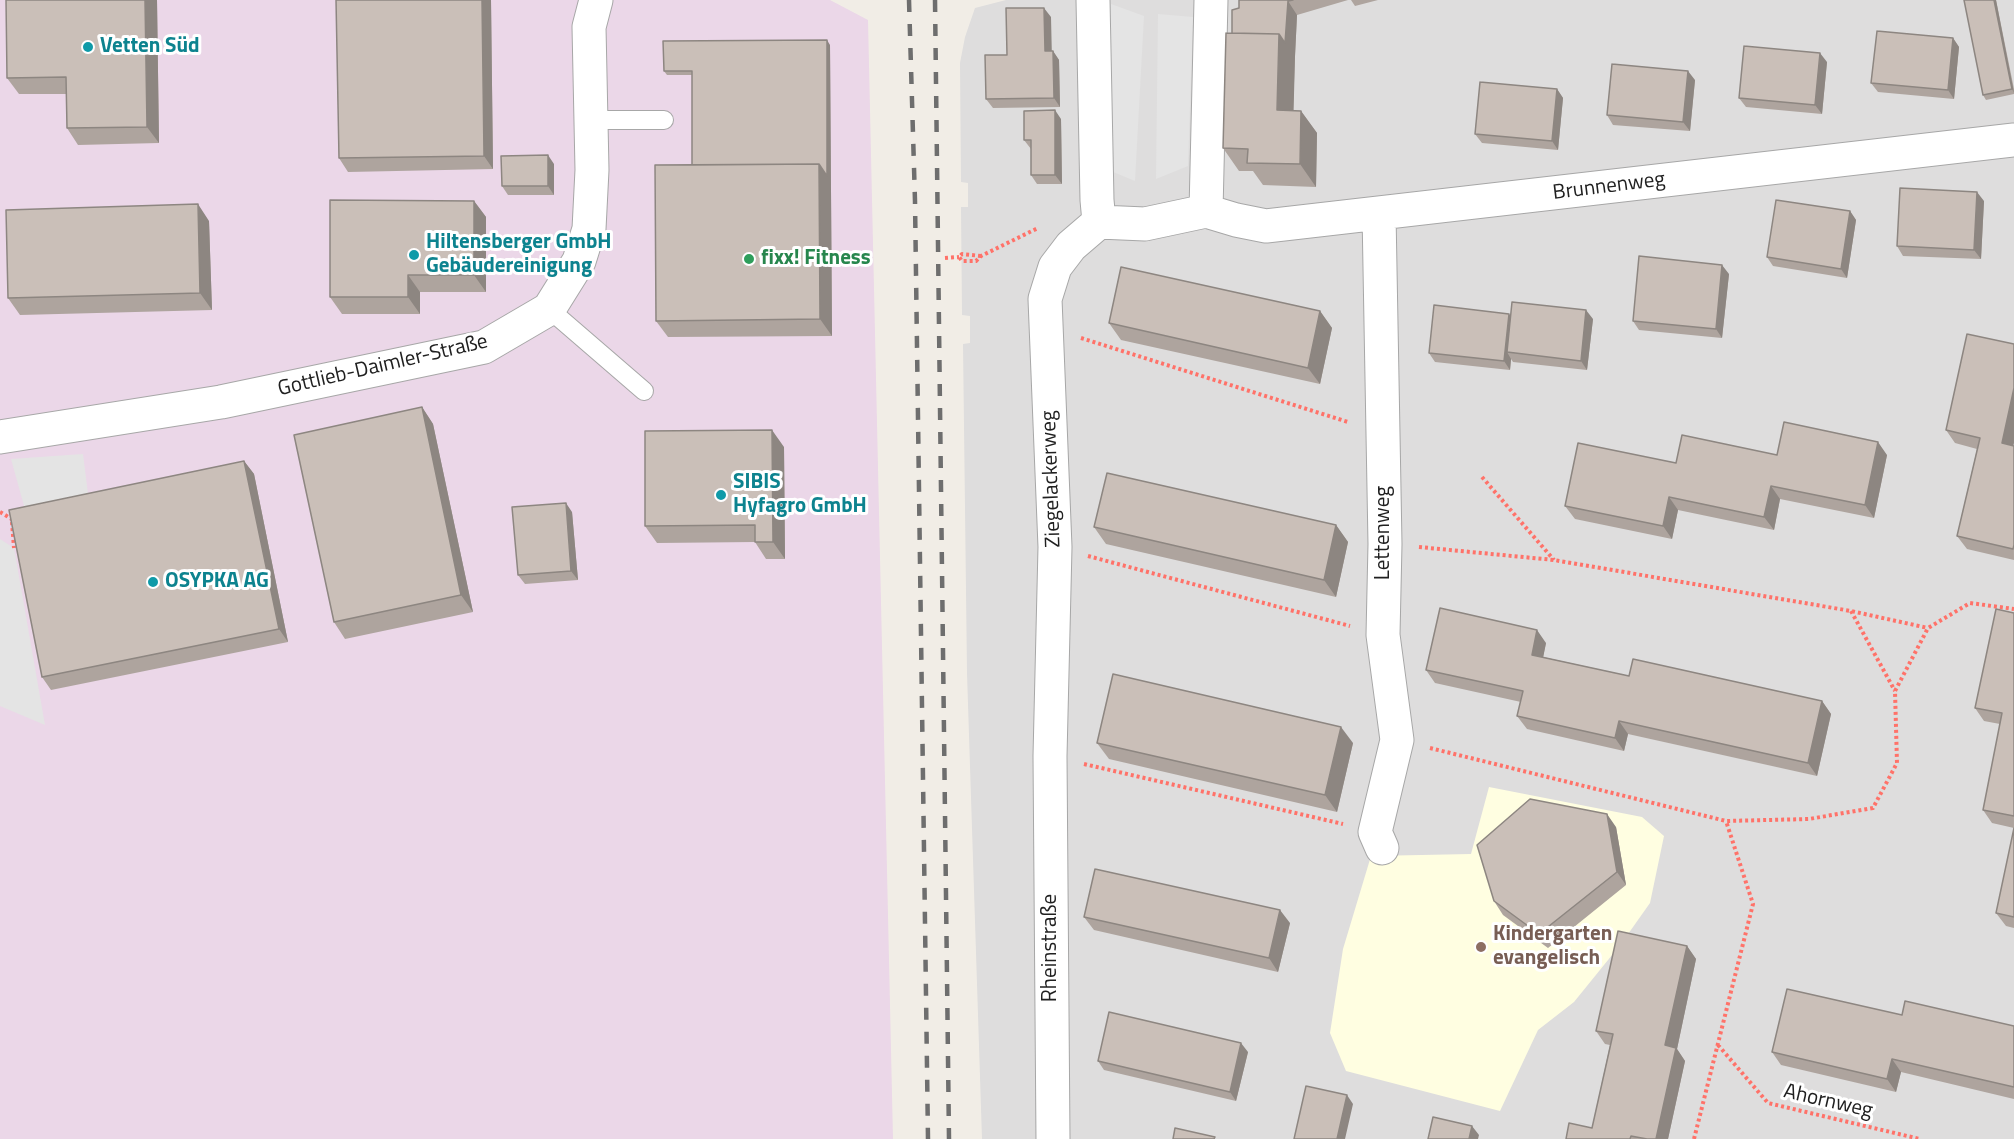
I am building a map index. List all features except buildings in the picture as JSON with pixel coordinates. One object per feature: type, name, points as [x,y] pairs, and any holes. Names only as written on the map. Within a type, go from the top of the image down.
[{"type":"street","name":"Gottlieb-Daimler-Straße","points":[[0,437],[221,402],[484,347],[549,309],[579,261],[589,229],[592,170],[589,27],[596,0]]},
{"type":"street","points":[[1094,0],[1099,222],[1145,224],[1206,211],[1211,0]]},
{"type":"street","name":"Brunnenweg","points":[[1206,211],[1266,226],[2014,140]]},
{"type":"street","name":"Lettenweg","points":[[1379,213],[1384,433],[1383,635],[1397,740],[1379,840]]},
{"type":"street","name":"Ziegelackerweg","points":[[1050,756],[1055,547],[1045,299],[1056,267],[1071,246],[1099,222]]},
{"type":"street","name":"Rheinstraße","points":[[1050,756],[1053,1139]]},
{"type":"lane","points":[[591,120],[664,120]]},
{"type":"lane","points":[[549,309],[644,392]]},
{"type":"path","points":[[945,258],[959,257],[962,254],[981,256],[976,261],[962,261],[959,257]]},
{"type":"path","points":[[1046,327],[1384,433]]},
{"type":"path","points":[[1482,477],[1554,560]]},
{"type":"path","points":[[0,512],[18,523]]},
{"type":"path","points":[[12,519],[19,516]]},
{"type":"path","points":[[12,519],[14,548]]},
{"type":"path","points":[[1385,544],[1554,560],[1851,610],[1928,628]]},
{"type":"path","points":[[1055,547],[1383,635]]},
{"type":"path","points":[[1895,691],[1928,628],[1970,603],[2014,609]]},
{"type":"path","points":[[1397,740],[1726,821],[1809,819],[1873,808],[1897,763],[1895,691],[1851,610]]},
{"type":"path","points":[[1050,756],[1379,840]]},
{"type":"path","points":[[1694,1139],[1754,904],[1726,821]]},
{"type":"path","name":"Ahornweg","points":[[1718,1045],[1768,1103],[1920,1139]]},
{"type":"shaded area","points":[[0,0],[830,0],[868,20],[893,1139],[0,1139]]},
{"type":"shaded area","points":[[1006,0],[2014,0],[2014,1139],[982,1139],[967,673],[963,344],[970,343],[970,316],[962,315],[961,207],[968,207],[968,183],[961,182],[960,63],[965,37],[975,8]]},
{"type":"shaded area","points":[[1111,4],[1144,16],[1135,181],[1106,169]]},
{"type":"shaded area","points":[[1158,14],[1193,17],[1188,166],[1156,179]]},
{"type":"shaded area","points":[[83,454],[89,502],[26,513],[11,459]]},
{"type":"shaded area","points":[[0,539],[14,548],[45,725],[0,706]]},
{"type":"shaded area","name":"Kindergarten evangelisch","points":[[1489,787],[1642,817],[1664,836],[1650,903],[1621,944],[1574,1002],[1538,1030],[1500,1111],[1346,1071],[1330,1033],[1343,949],[1371,856],[1471,854]]},
{"type":"railway","points":[[909,0],[915,201],[928,1139]]},
{"type":"railway","points":[[935,0],[949,1139]]},
{"type":"place","name":"Vetten Süd","points":[[88,47]]},
{"type":"place","name":"Hiltensberger GmbH Gebäudereinigung","points":[[414,255]]},
{"type":"place","name":"fixx! Fitness","points":[[749,259]]},
{"type":"place","name":"SIBIS Hyfagro GmbH","points":[[721,495]]},
{"type":"place","name":"OSYPKA AG","points":[[153,582]]},
{"type":"place","name":"Kindergarten evangelisch","points":[[1481,947]]}]
